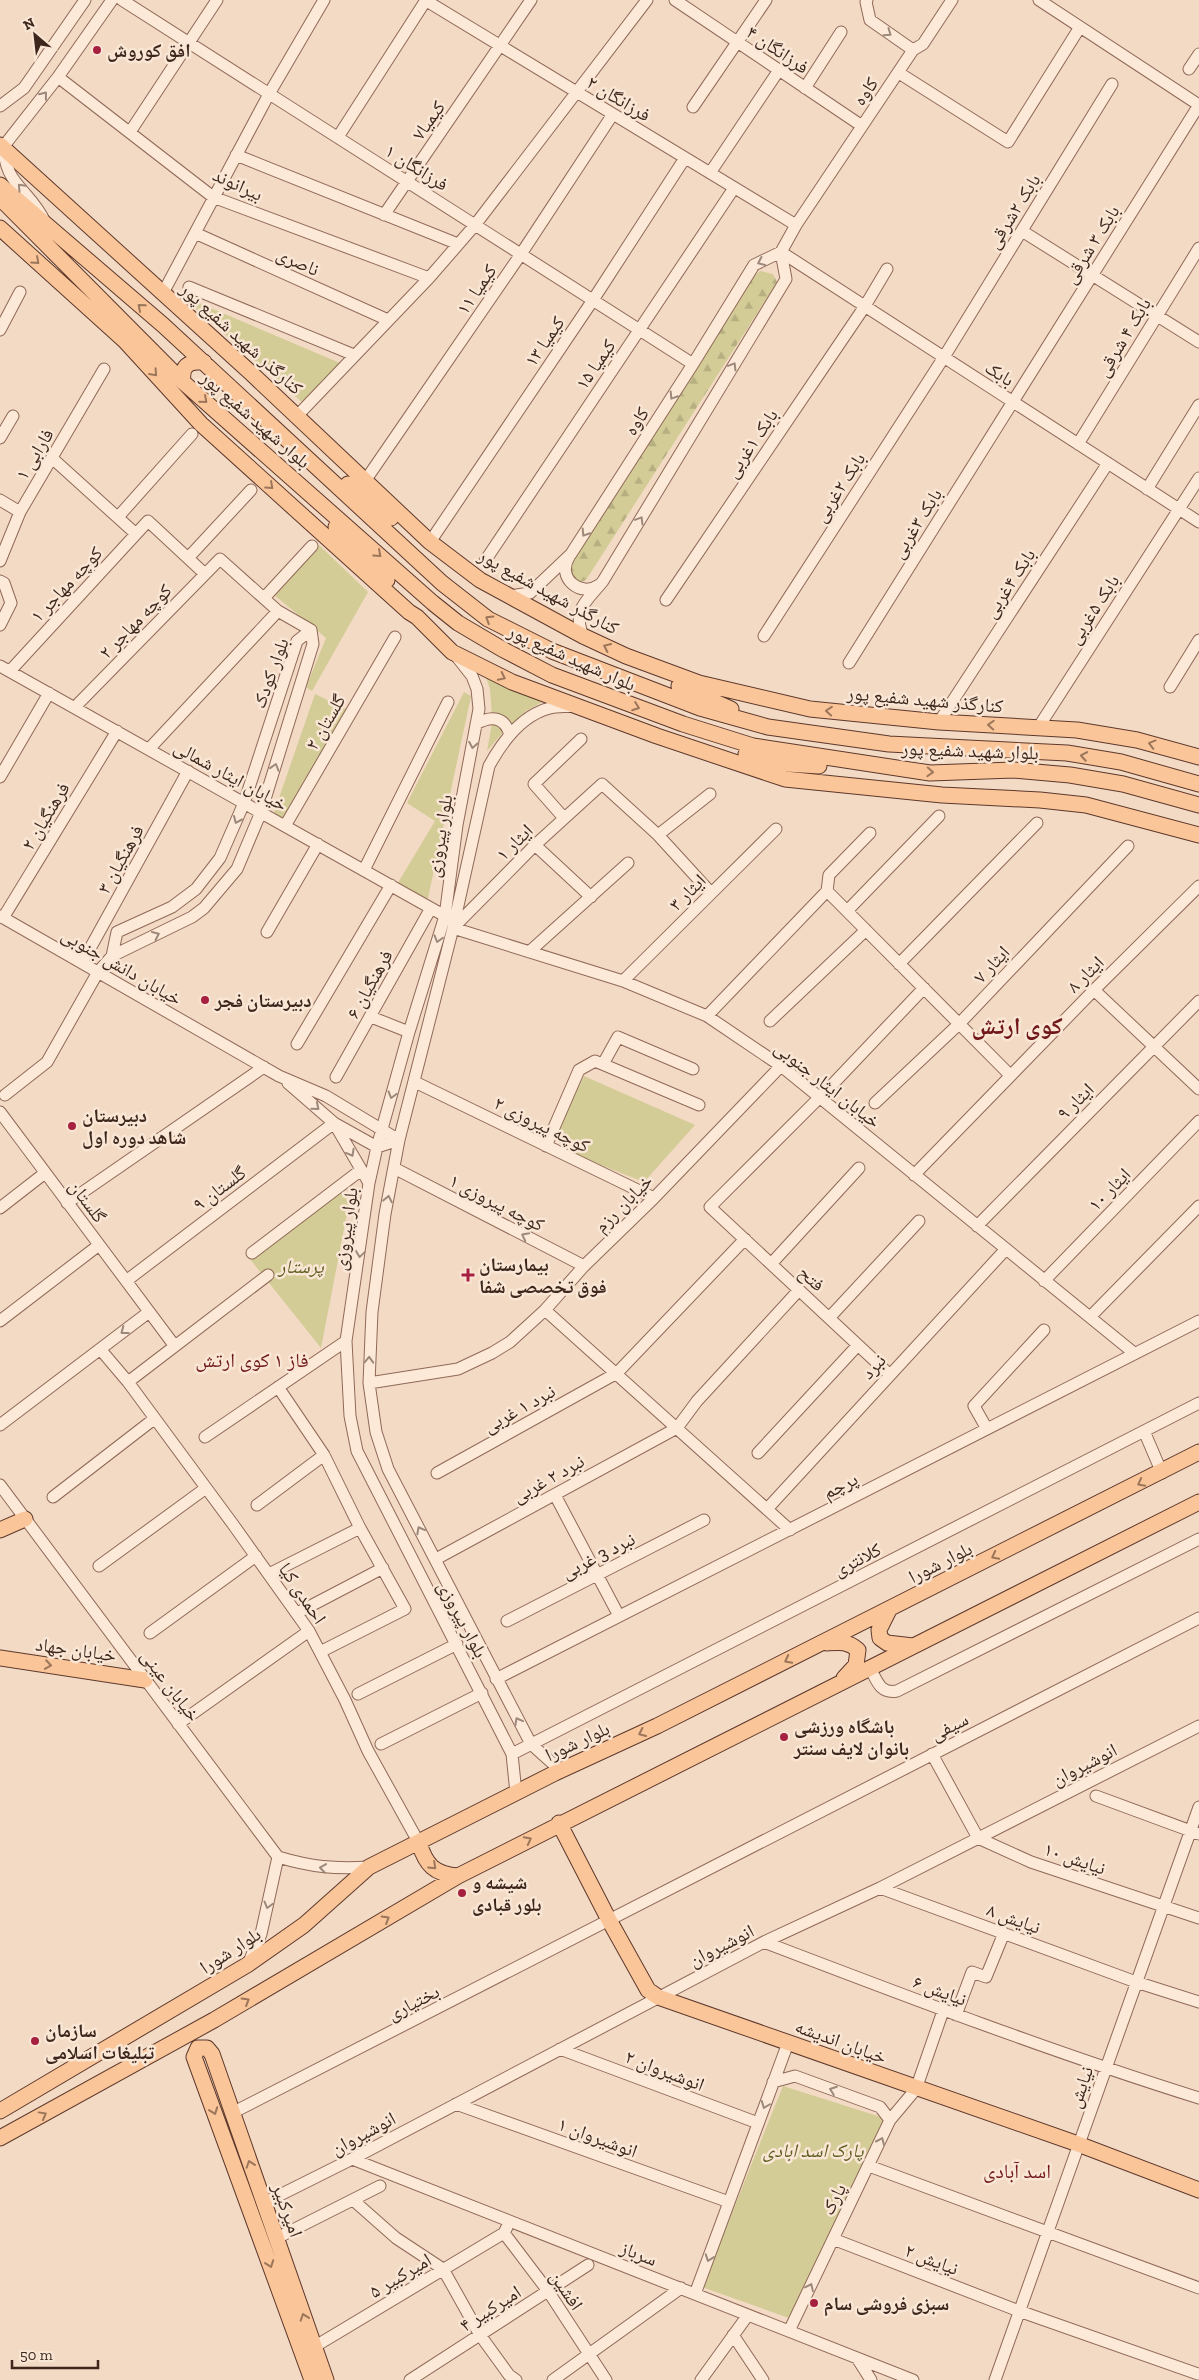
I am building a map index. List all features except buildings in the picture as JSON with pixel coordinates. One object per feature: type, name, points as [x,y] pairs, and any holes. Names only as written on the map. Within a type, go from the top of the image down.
[{"type":"main road","name":"کنارگذر شهید شفیع پور","points":[[2,146],[297,416],[430,542],[480,580],[583,636],[626,656],[699,683],[810,709],[939,722],[1077,730],[1137,740],[1199,757]]},
{"type":"main road","name":"بلوار شهید شفیع پور","points":[[0,195],[46,225],[163,325],[442,583],[473,610],[508,631],[552,651],[683,702],[768,727],[889,744],[1067,753],[1121,762],[1199,784]]},
{"type":"main road","name":"بلوار شهید شفیع پور","points":[[0,195],[183,382],[458,623],[552,675],[683,724],[753,746],[930,773],[1014,770],[1070,774],[1123,784],[1199,804]]},
{"type":"main road","points":[[0,228],[125,341],[201,424],[389,594],[417,617],[452,652],[512,682],[657,736],[786,779],[942,795],[1078,804],[1199,835]]},
{"type":"main road","points":[[143,343],[160,346],[169,340],[169,334],[163,325]]},
{"type":"main road","points":[[183,382],[182,372],[186,365],[190,362],[204,362]]},
{"type":"main road","points":[[312,462],[340,477],[411,535],[430,542]]},
{"type":"main road","points":[[315,497],[339,532],[396,589],[417,617]]},
{"type":"main road","points":[[626,656],[668,682],[768,727]]},
{"type":"main road","points":[[657,736],[701,740],[756,757],[787,764],[894,768]]},
{"type":"main road","name":"بلوار شورا","points":[[0,2111],[247,1965],[304,1925],[369,1867],[561,1771],[658,1726],[1199,1452]]},
{"type":"main road","points":[[0,2138],[171,2045],[458,1876],[1199,1502]]},
{"type":"main road","points":[[0,1530],[25,1519]]},
{"type":"main road","points":[[889,1610],[879,1630],[880,1638],[887,1642],[914,1646]]},
{"type":"main road","points":[[821,1644],[842,1642],[851,1644],[858,1650],[856,1665],[835,1686]]},
{"type":"main road","name":"خیابان جهاد","points":[[0,1658],[145,1680]]},
{"type":"main road","name":"خیابان اندیشه","points":[[559,1824],[648,1990],[658,1996],[916,2089],[1078,2144],[1199,2190]]},
{"type":"main road","points":[[419,1843],[425,1859],[432,1868],[443,1875],[458,1876]]},
{"type":"main road","points":[[212,2054],[214,2020]]},
{"type":"main road","points":[[171,2045],[198,2065]]},
{"type":"main road","points":[[198,2065],[194,2057],[198,2048],[207,2048],[212,2054]]},
{"type":"main road","name":"امیرکبیر","points":[[212,2054],[326,2380]]},
{"type":"main road","name":"امیرکبیر","points":[[198,2065],[312,2380]]},
{"type":"street","points":[[0,106],[24,88],[85,0]]},
{"type":"street","points":[[46,225],[38,207],[12,178],[5,163],[2,146],[58,77],[112,0]]},
{"type":"street","name":"فرزانگان ۱","points":[[122,0],[693,364]]},
{"type":"street","points":[[130,132],[217,0]]},
{"type":"street","points":[[163,293],[269,94],[324,0]]},
{"type":"street","points":[[338,138],[426,0]]},
{"type":"street","name":"فرزانگان ۲","points":[[426,0],[796,225]]},
{"type":"street","name":"کیمیا۷","points":[[384,214],[531,0]]},
{"type":"street","points":[[297,416],[429,278],[475,225],[578,93],[647,0]]},
{"type":"street","name":"فرزانگان ۴","points":[[675,0],[862,126]]},
{"type":"street","points":[[693,107],[766,0]]},
{"type":"street","points":[[867,0],[870,20],[913,50]]},
{"type":"street","name":"کاوه","points":[[509,596],[530,593],[571,554],[754,265],[782,252],[796,225],[913,50],[923,44],[952,0]]},
{"type":"street","points":[[1039,0],[1199,105]]},
{"type":"street","points":[[899,73],[1008,142],[1080,27]]},
{"type":"street","points":[[805,88],[841,32]]},
{"type":"street","points":[[1189,69],[1199,54]]},
{"type":"street","points":[[710,173],[779,70]]},
{"type":"street","name":"بیرانوند","points":[[58,77],[213,197],[429,278]]},
{"type":"street","name":"بابک ۲شرقی","points":[[944,357],[1112,84]]},
{"type":"street","points":[[14,97],[31,111]]},
{"type":"street","name":"بابک ۳ شرقی","points":[[1013,402],[1199,105]]},
{"type":"street","name":"کیمیا ۱۱","points":[[365,481],[521,254],[613,114]]},
{"type":"street","points":[[236,155],[458,244]]},
{"type":"street","name":"کیمیا ۱۳","points":[[430,542],[593,300],[685,158]]},
{"type":"street","name":"کیمیا ۱۵","points":[[485,561],[734,188]]},
{"type":"street","points":[[1022,230],[1199,342]]},
{"type":"street","name":"ناصری","points":[[195,233],[388,320]]},
{"type":"street","name":"بابک ۴ شرقی","points":[[1078,444],[1199,248]]},
{"type":"street","points":[[583,636],[578,623],[578,615],[582,606],[603,581],[786,278],[782,252]]},
{"type":"street","name":"بابک","points":[[782,252],[1199,522]]},
{"type":"street","name":"بابک ۱غربی","points":[[666,600],[865,306],[887,270]]},
{"type":"street","points":[[189,287],[354,355]]},
{"type":"street","points":[[0,330],[20,292]]},
{"type":"street","name":"بابک ۲غربی","points":[[764,636],[944,357]]},
{"type":"street","name":"فارابی ۱","points":[[0,561],[20,512],[104,370]]},
{"type":"street","name":"بابک ۳غربی","points":[[849,663],[1013,402]]},
{"type":"street","points":[[1147,489],[1199,405]]},
{"type":"street","points":[[0,438],[12,416]]},
{"type":"street","points":[[118,517],[192,434]]},
{"type":"street","points":[[52,458],[136,534]]},
{"type":"street","name":"بابک ۴غربی","points":[[939,722],[1108,464]]},
{"type":"street","name":"بابک ۵غربی","points":[[1038,728],[1199,478]]},
{"type":"street","points":[[205,574],[188,558],[251,490]]},
{"type":"street","points":[[0,500],[20,512]]},
{"type":"street","name":"کوچه مهاجر ۱","points":[[5,668],[148,521],[188,558]]},
{"type":"street","points":[[311,630],[278,611],[264,598],[312,546]]},
{"type":"street","points":[[571,554],[565,570],[567,578],[572,585],[580,589],[589,590],[597,587],[603,581]]},
{"type":"street","name":"کوچه مهاجر ۲","points":[[74,707],[220,559],[264,598]]},
{"type":"street","points":[[0,581],[4,583],[11,603],[0,625]]},
{"type":"street","points":[[149,749],[278,611]]},
{"type":"street","name":"بلوار کودک","points":[[118,932],[172,907],[196,889],[220,858],[244,803],[297,642],[311,630]]},
{"type":"street","name":"بلوار کودک","points":[[112,956],[192,917],[204,908],[237,869],[261,812],[292,713],[313,644],[311,630]]},
{"type":"street","name":"گلستان ۲","points":[[285,826],[395,637]]},
{"type":"street","points":[[1170,687],[1199,640]]},
{"type":"street","name":"بلوار پیروزی","points":[[452,652],[468,671],[477,688],[479,709],[457,825],[446,916],[409,1032],[382,1128],[369,1183],[346,1341],[350,1416],[357,1452],[512,1754],[516,1793]]},
{"type":"street","name":"خیابان ایثار شمالی","points":[[5,668],[446,916]]},
{"type":"street","points":[[0,777],[49,693]]},
{"type":"street","points":[[364,870],[448,702]]},
{"type":"street","name":"بلوار پیروزی","points":[[561,1771],[531,1744],[388,1469],[376,1432],[368,1383],[374,1294],[385,1214],[399,1140],[453,928],[489,766],[499,748],[523,722],[549,708],[578,706]]},
{"type":"street","points":[[275,708],[292,713]]},
{"type":"street","points":[[476,724],[492,718],[500,719],[506,724],[510,735]]},
{"type":"street","name":"فرهنگیان ۲","points":[[2,917],[117,731]]},
{"type":"street","points":[[564,818],[534,784],[581,739]]},
{"type":"street","name":"فرهنگیان ۳","points":[[82,963],[188,772]]},
{"type":"street","name":"ایثار ۱","points":[[453,928],[535,845],[602,784],[658,836]]},
{"type":"street","points":[[710,794],[658,836],[711,893]]},
{"type":"street","points":[[847,911],[939,816]]},
{"type":"street","points":[[899,964],[1037,824]]},
{"type":"street","name":"ایثار ۳","points":[[623,981],[776,829]]},
{"type":"street","points":[[707,1016],[828,891],[829,875],[870,832]]},
{"type":"street","points":[[267,932],[318,844]]},
{"type":"street","points":[[535,845],[591,897]]},
{"type":"street","name":"ایثار ۷","points":[[875,1102],[959,1024],[1128,846]]},
{"type":"street","points":[[529,952],[628,863]]},
{"type":"street","points":[[297,1044],[391,885]]},
{"type":"street","name":"ایثار ۸","points":[[914,1175],[1094,990],[1199,886]]},
{"type":"street","points":[[828,891],[1010,1076]]},
{"type":"street","points":[[183,899],[192,917]]},
{"type":"street","name":"فرهنگیان ۶","points":[[336,1076],[431,908]]},
{"type":"street","name":"خیابان دانش جنوبی","points":[[2,917],[279,1076],[326,1096],[382,1128],[399,1140]]},
{"type":"street","points":[[4,1094],[47,1062],[98,972],[112,956],[118,932],[104,924]]},
{"type":"street","name":"خیابان ایثار جنوبی","points":[[453,928],[623,981],[707,1016],[780,1066],[1134,1353]]},
{"type":"street","points":[[770,1021],[866,930]]},
{"type":"street","points":[[819,1098],[924,988]]},
{"type":"street","points":[[1094,990],[1199,1089]]},
{"type":"street","name":"ایثار ۹","points":[[977,1226],[1199,1001]]},
{"type":"street","points":[[371,1017],[409,1032]]},
{"type":"street","points":[[603,1064],[618,1037],[693,1068]]},
{"type":"street","points":[[546,1146],[579,1070],[594,1061],[699,1105]]},
{"type":"street","name":"خیابان رزم","points":[[368,1383],[458,1369],[510,1342],[545,1310],[584,1266],[654,1198],[780,1066]]},
{"type":"street","points":[[67,1203],[264,1067]]},
{"type":"street","name":"خیابان دانش جنوبی","points":[[279,1076],[334,1123],[377,1147]]},
{"type":"street","name":"کوچه پیروزی ۲","points":[[415,1082],[654,1198]]},
{"type":"street","name":"فتح","points":[[819,1098],[710,1207],[889,1374]]},
{"type":"street","name":"گلستان","points":[[0,1112],[174,1345]]},
{"type":"street","name":"ایثار ۱۰","points":[[1044,1281],[1199,1121]]},
{"type":"street","name":"خیابان دانش جنوبی","points":[[334,1123],[369,1183]]},
{"type":"street","name":"گلستان ۹","points":[[126,1281],[334,1123]]},
{"type":"street","points":[[377,1147],[399,1140]]},
{"type":"street","name":"کوچه پیروزی ۱","points":[[394,1168],[584,1266]]},
{"type":"street","points":[[771,1264],[859,1168]]},
{"type":"street","points":[[252,1253],[361,1170]]},
{"type":"street","points":[[0,1208],[45,1173]]},
{"type":"street","points":[[1090,1317],[1199,1206]]},
{"type":"street","points":[[829,1318],[919,1221]]},
{"type":"street","name":"نبرد ۱ غربی","points":[[437,1473],[617,1374],[745,1239]]},
{"type":"street","points":[[0,1321],[99,1245]]},
{"type":"street","name":"نبرد","points":[[767,1508],[1006,1249]]},
{"type":"street","points":[[128,1382],[268,1275]]},
{"type":"street","points":[[677,1428],[697,1401],[799,1290]]},
{"type":"street","points":[[545,1310],[790,1530]]},
{"type":"street","points":[[0,1425],[148,1312]]},
{"type":"street","name":"پرچم","points":[[496,1679],[1199,1321]]},
{"type":"street","points":[[987,1429],[974,1406],[1044,1330]]},
{"type":"street","points":[[205,1437],[346,1341]]},
{"type":"street","points":[[758,1453],[858,1345]]},
{"type":"street","name":"احمدی کیا","points":[[100,1349],[128,1382],[309,1631],[368,1751],[419,1843]]},
{"type":"street","points":[[278,1387],[324,1454],[360,1528],[405,1609],[320,1652]]},
{"type":"street","name":"کلانتری","points":[[512,1754],[1199,1403]]},
{"type":"street","points":[[53,1497],[154,1418]]},
{"type":"street","name":"نبرد ۲ غربی","points":[[436,1559],[677,1428]]},
{"type":"street","points":[[1144,1431],[1162,1472]]},
{"type":"street","points":[[258,1505],[324,1454]]},
{"type":"street","name":"خیابان عینی","points":[[0,1485],[278,1858]]},
{"type":"street","points":[[99,1566],[206,1488]]},
{"type":"street","points":[[555,1495],[619,1616]]},
{"type":"street","name":"نبرد 3 غربی","points":[[507,1621],[704,1520]]},
{"type":"street","points":[[269,1574],[360,1528]]},
{"type":"street","points":[[870,1668],[881,1690],[889,1693],[897,1691],[1199,1539]]},
{"type":"street","points":[[150,1633],[256,1556]]},
{"type":"street","points":[[297,1614],[383,1568]]},
{"type":"street","name":"سیفی","points":[[609,1920],[1199,1618]]},
{"type":"street","points":[[178,1724],[309,1631]]},
{"type":"street","points":[[358,1694],[457,1644]]},
{"type":"street","points":[[381,1744],[482,1693]]},
{"type":"street","name":"انوشیروان","points":[[264,2203],[352,2159],[658,1996],[764,1942],[880,1888],[1199,1726]]},
{"type":"street","points":[[932,1754],[978,1838]]},
{"type":"street","points":[[1096,1796],[1194,1833]]},
{"type":"street","name":"نیایش","points":[[995,2380],[1163,1906],[1194,1833],[1199,1807]]},
{"type":"street","name":"نیایش ۱۰","points":[[978,1838],[1030,1862],[1199,1918]]},
{"type":"street","points":[[247,1965],[261,1934],[278,1858],[308,1866],[331,1869],[369,1867]]},
{"type":"street","name":"نیایش ۸","points":[[880,1888],[1136,1982],[1199,2002]]},
{"type":"street","name":"بختیاری","points":[[232,2113],[609,1920]]},
{"type":"street","points":[[956,2015],[972,1972],[986,1977],[1004,1933]]},
{"type":"street","name":"نیایش ۶","points":[[764,1942],[943,2011],[1105,2069],[1199,2098]]},
{"type":"street","points":[[916,2089],[943,2011]]},
{"type":"street","points":[[695,2294],[788,2043]]},
{"type":"street","name":"انوشیروان ۲","points":[[560,2049],[758,2124]]},
{"type":"street","points":[[773,2082],[795,2076],[880,2107],[890,2120]]},
{"type":"street","name":"پارک","points":[[789,2331],[890,2120],[916,2089]]},
{"type":"street","name":"انوشیروان ۱","points":[[456,2104],[729,2202]]},
{"type":"street","name":"سرباز","points":[[352,2159],[913,2380]]},
{"type":"street","points":[[869,2166],[1199,2288]]},
{"type":"street","points":[[277,2238],[380,2186]]},
{"type":"street","points":[[352,2200],[396,2238],[443,2269],[480,2335],[509,2375],[516,2380]]},
{"type":"street","points":[[504,2232],[509,2221]]},
{"type":"street","name":"امیرکبیر ۵","points":[[314,2347],[504,2232]]},
{"type":"street","name":"افشین","points":[[504,2232],[548,2291],[606,2380]]},
{"type":"street","name":"نیایش ۲","points":[[833,2239],[1020,2311],[1199,2373]]},
{"type":"street","name":"امیرکبیر ۴","points":[[410,2380],[588,2265]]},
{"type":"street","points":[[553,2380],[681,2288]]},
{"type":"street","points":[[701,2380],[748,2315]]},
{"type":"street","points":[[733,2335],[763,2380]]},
{"type":"street","points":[[858,2358],[872,2380]]},
{"type":"green space","points":[[760,271],[773,274],[777,282],[586,580],[575,584],[569,566],[752,278]]},
{"type":"green space","points":[[180,295],[340,363],[304,404]]},
{"type":"green space","points":[[319,545],[368,592],[312,691],[306,687],[326,638],[273,594]]},
{"type":"green space","points":[[486,677],[544,701],[526,711],[514,725],[503,715],[492,716],[490,689]]},
{"type":"green space","points":[[464,692],[471,696],[425,912],[393,891],[435,821],[407,803]]},
{"type":"green space","points":[[315,694],[348,710],[281,826],[271,821]]},
{"type":"green space","points":[[492,723],[505,730],[487,751]]},
{"type":"green space","points":[[584,1076],[695,1125],[644,1182],[565,1151],[555,1133]]},
{"type":"green space","name":"پرستار","points":[[341,1192],[349,1203],[321,1348],[250,1259]]},
{"type":"green space","name":"پارک اسد ابادی","points":[[783,2086],[884,2118],[789,2318],[702,2287]]},
{"type":"place","name":"افق کوروش","points":[[97,50]]},
{"type":"place","name":"دبیرستان فجر","points":[[205,1000]]},
{"type":"place","name":"دبیرستان شاهد دوره اول","points":[[72,1126]]},
{"type":"place","name":"بیمارستان فوق تخصصی شفا","points":[[468,1275]]},
{"type":"place","name":"باشگاه ورزشی بانوان لایف سنتر","points":[[784,1737]]},
{"type":"place","name":"شیشه و بلور قبادی","points":[[462,1893]]},
{"type":"place","name":"سازمان تبلیغات اسلامی","points":[[35,2041]]},
{"type":"place","name":"سبزی فروشی سام","points":[[814,2303]]},
{"type":"district","name":"کوی ارتش","points":[[1017,1026]]},
{"type":"district","name":"فاز ۱ کوی ارتش","points":[[252,1360]]},
{"type":"district","name":"اسد آبادی","points":[[1017,2171]]}]
